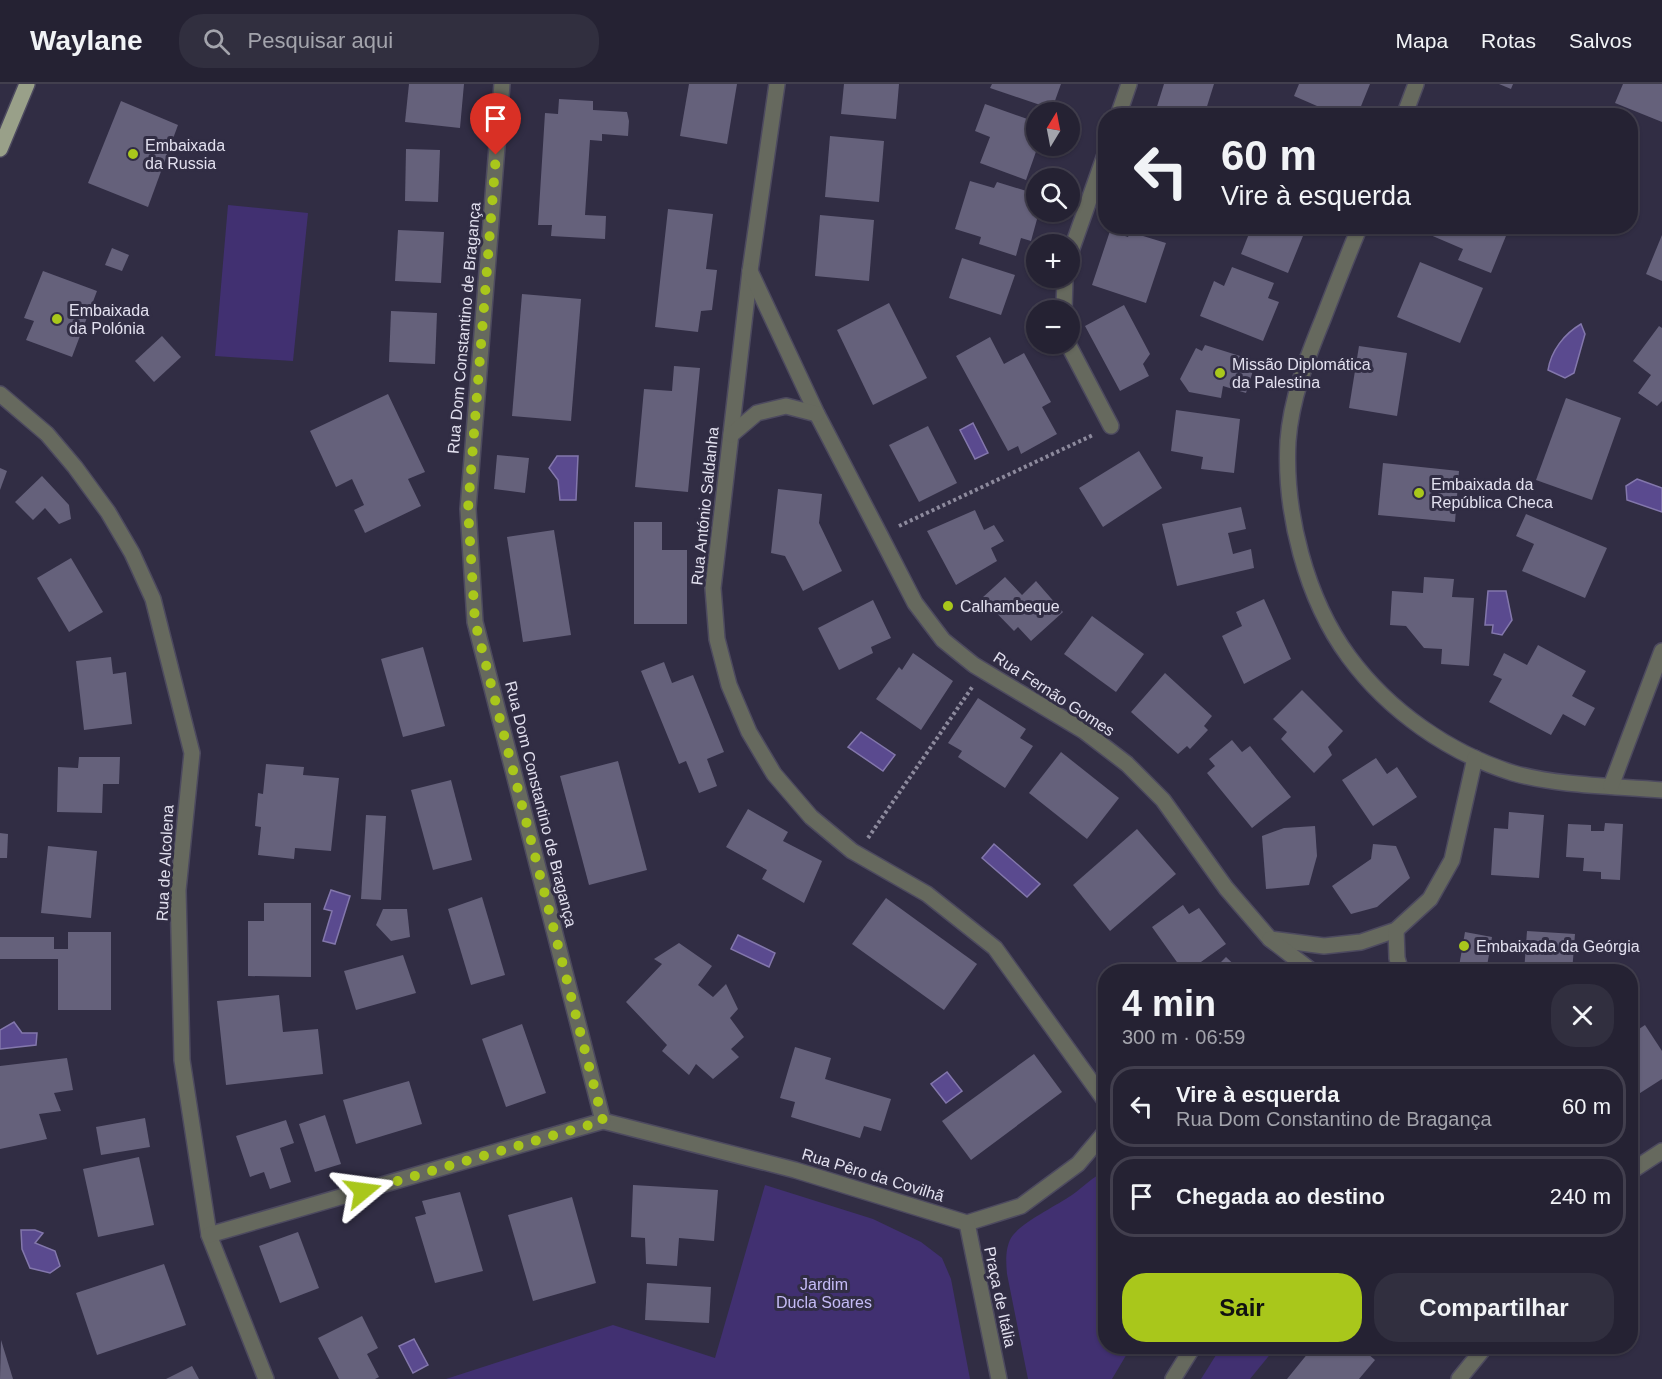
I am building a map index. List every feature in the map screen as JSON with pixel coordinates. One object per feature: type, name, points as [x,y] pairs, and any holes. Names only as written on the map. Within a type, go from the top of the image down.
[{"type":"main road","points":[[0,149],[27,84]]},
{"type":"street","name":"Rua Dom Constantino de Bragança","points":[[502,84],[468,509],[475,622],[603,1121]]},
{"type":"street","name":"Rua António Saldanha","points":[[777,84],[750,271],[713,588],[717,639],[729,685],[749,732],[774,774],[811,817],[852,850],[927,894],[995,948],[1098,1091]]},
{"type":"street","points":[[1121,108],[1129,84]]},
{"type":"street","points":[[1407,108],[1416,84]]},
{"type":"street","points":[[1077,234],[1098,175]]},
{"type":"street","points":[[1357,234],[1307,359],[1296,396],[1288,440],[1293,521],[1320,608],[1348,656],[1383,696],[1427,731],[1475,758],[1523,775],[1550,780],[1662,790]]},
{"type":"street","name":"Rua Fernão Gomes","points":[[750,271],[817,414],[915,603],[943,640],[974,665],[1084,731],[1127,765],[1163,800],[1226,888],[1270,939],[1303,964]]},
{"type":"street","points":[[1073,354],[1111,426]]},
{"type":"street","name":"Rua de Alcolena","points":[[0,394],[47,434],[75,467],[108,512],[132,553],[153,599],[192,753],[178,890],[182,1060],[209,1235],[266,1379]]},
{"type":"street","points":[[731,435],[757,413],[786,406],[817,414]]},
{"type":"street","points":[[1611,786],[1662,651]]},
{"type":"street","points":[[1270,939],[1324,946],[1360,942],[1396,930],[1430,899],[1452,860],[1475,758]]},
{"type":"street","points":[[1396,930],[1399,964]]},
{"type":"street","name":"Rua Pêro da Covilhã","points":[[603,1121],[795,1170],[967,1223]]},
{"type":"street","points":[[209,1235],[603,1121]]},
{"type":"street","points":[[967,1223],[1022,1206],[1078,1164],[1098,1140]]},
{"type":"street","points":[[1638,1167],[1662,1151]]},
{"type":"street","name":"Praça de Itália","points":[[967,1223],[999,1379]]},
{"type":"street","points":[[1173,1379],[1189,1354]]},
{"type":"street","points":[[1459,1379],[1479,1354]]},
{"type":"path","points":[[920,517],[1068,446]]},
{"type":"path","points":[[876,827],[972,687]]},
{"type":"green space","points":[[228,205],[308,213],[293,361],[215,356]]},
{"type":"green space","points":[[1098,1175],[1098,1354],[1127,1354],[1112,1379],[1028,1379],[1007,1274],[1006,1256],[1009,1242],[1022,1226],[1072,1195]]},
{"type":"green space","name":"Jardim Ducla Soares","points":[[765,1185],[873,1219],[921,1242],[942,1258],[951,1279],[970,1379],[446,1379],[613,1325],[715,1358]]},
{"type":"green space","points":[[1217,1354],[1270,1354],[1250,1379],[1201,1379]]},
{"type":"shaded area","points":[[1581,324],[1585,334],[1574,373],[1565,378],[1548,370],[1559,344]]},
{"type":"shaded area","points":[[973,423],[988,453],[975,459],[960,430]]},
{"type":"shaded area","points":[[557,456],[578,456],[576,500],[560,500],[558,480],[549,468]]},
{"type":"shaded area","points":[[1637,479],[1662,488],[1662,512],[1627,500],[1626,486]]},
{"type":"shaded area","points":[[1488,591],[1506,591],[1512,620],[1502,635],[1492,633],[1493,625],[1485,625]]},
{"type":"shaded area","points":[[861,732],[895,755],[883,771],[848,747]]},
{"type":"shaded area","points":[[994,844],[1040,884],[1027,897],[982,858]]},
{"type":"shaded area","points":[[331,890],[350,896],[335,944],[323,941],[332,911],[324,909]]},
{"type":"shaded area","points":[[738,935],[775,953],[769,967],[731,949]]},
{"type":"shaded area","points":[[14,1022],[22,1033],[37,1033],[36,1045],[0,1049],[0,1030]]},
{"type":"shaded area","points":[[947,1072],[962,1091],[946,1103],[931,1084]]},
{"type":"shaded area","points":[[21,1230],[35,1230],[43,1233],[35,1243],[55,1251],[60,1266],[50,1273],[30,1268],[22,1249]]},
{"type":"shaded area","points":[[414,1339],[428,1365],[413,1373],[399,1346]]},
{"type":"building","points":[[409,84],[464,84],[460,128],[405,122]]},
{"type":"building","points":[[689,84],[737,84],[727,144],[680,136]]},
{"type":"building","points":[[844,84],[899,84],[896,119],[841,114]]},
{"type":"building","points":[[992,84],[1061,84],[1055,102],[1031,102],[990,88]]},
{"type":"building","points":[[1164,84],[1214,84],[1206,108],[1156,108]]},
{"type":"building","points":[[1299,84],[1370,84],[1360,108],[1322,108],[1294,96]]},
{"type":"building","points":[[1499,84],[1513,84],[1511,89]]},
{"type":"building","points":[[1623,84],[1662,84],[1662,122],[1638,112],[1638,108],[1627,108],[1615,103]]},
{"type":"building","points":[[559,99],[593,101],[593,110],[627,112],[628,136],[602,134],[602,141],[590,140],[585,215],[606,216],[605,239],[551,236],[552,225],[538,225],[545,113],[558,114]]},
{"type":"building","name":"Embaixada da Russia","points":[[121,101],[178,125],[148,207],[88,183]]},
{"type":"building","points":[[985,104],[1026,118],[1026,156],[1034,156],[1030,168],[1026,168],[1026,180],[980,163],[990,137],[975,131]]},
{"type":"building","points":[[830,136],[884,141],[879,202],[825,197]]},
{"type":"building","points":[[406,149],[440,150],[438,202],[405,201]]},
{"type":"building","points":[[970,181],[994,188],[997,182],[1026,191],[1026,222],[1036,222],[1033,234],[1026,234],[1026,240],[1021,238],[1016,256],[979,244],[981,237],[955,229]]},
{"type":"building","points":[[668,209],[713,214],[706,269],[717,270],[712,310],[701,311],[698,332],[655,327]]},
{"type":"building","points":[[820,215],[874,220],[869,281],[815,276]]},
{"type":"building","points":[[398,230],[444,232],[441,283],[395,281]]},
{"type":"building","points":[[1109,234],[1128,237],[1129,234],[1137,234],[1166,243],[1146,303],[1092,285]]},
{"type":"building","points":[[1249,234],[1304,234],[1288,273],[1241,254]]},
{"type":"building","points":[[1428,234],[1507,234],[1491,273],[1458,260],[1463,249]]},
{"type":"building","points":[[1662,235],[1662,281],[1646,274]]},
{"type":"building","points":[[112,248],[129,255],[122,271],[105,265]]},
{"type":"building","points":[[962,258],[1015,275],[1001,315],[949,298]]},
{"type":"building","points":[[1420,262],[1483,288],[1460,343],[1397,317]]},
{"type":"building","points":[[1232,267],[1274,283],[1268,298],[1279,302],[1263,341],[1200,316],[1214,281],[1224,286]]},
{"type":"building","points":[[43,271],[97,291],[72,357],[26,340],[34,321],[24,318]]},
{"type":"building","points":[[522,294],[581,299],[571,421],[512,416]]},
{"type":"building","points":[[889,303],[927,378],[873,405],[837,330]]},
{"type":"building","points":[[1124,305],[1150,354],[1143,364],[1149,376],[1120,391],[1085,326]]},
{"type":"building","points":[[391,311],[437,313],[435,364],[389,362]]},
{"type":"building","points":[[1659,326],[1662,328],[1662,401],[1657,406],[1638,393],[1651,375],[1633,361]]},
{"type":"building","points":[[162,336],[181,357],[154,382],[135,361]]},
{"type":"building","points":[[990,337],[1004,364],[1024,353],[1051,402],[1042,407],[1057,434],[1021,454],[1018,446],[1008,451],[956,356]]},
{"type":"building","points":[[1205,345],[1256,361],[1246,393],[1223,386],[1221,398],[1189,392],[1180,379],[1196,348],[1202,351]]},
{"type":"building","points":[[1359,346],[1407,353],[1397,416],[1349,408]]},
{"type":"building","points":[[674,366],[700,368],[688,492],[635,487],[644,389],[672,391]]},
{"type":"building","points":[[388,394],[425,472],[408,479],[421,506],[365,533],[354,510],[364,505],[352,479],[336,487],[310,431]]},
{"type":"building","points":[[1566,398],[1621,418],[1592,500],[1536,480]]},
{"type":"building","points":[[1176,410],[1240,419],[1234,473],[1201,469],[1203,457],[1171,451]]},
{"type":"building","points":[[928,426],[957,483],[919,502],[889,445]]},
{"type":"building","points":[[1139,451],[1162,488],[1103,527],[1079,488]]},
{"type":"building","points":[[497,455],[529,458],[525,493],[494,489]]},
{"type":"building","name":"Embaixada da República Checa","points":[[1383,463],[1459,471],[1455,522],[1378,515]]},
{"type":"building","points":[[0,468],[7,471],[0,490]]},
{"type":"building","points":[[42,476],[69,505],[71,519],[59,524],[45,508],[33,520],[15,502]]},
{"type":"building","points":[[778,489],[822,494],[819,523],[842,571],[803,591],[785,556],[771,553]]},
{"type":"building","points":[[1241,507],[1246,529],[1228,533],[1233,554],[1251,549],[1254,568],[1177,586],[1162,524]]},
{"type":"building","points":[[975,510],[984,530],[994,525],[1004,541],[991,548],[997,561],[956,585],[927,531]]},
{"type":"building","points":[[1526,514],[1607,548],[1585,598],[1522,571],[1534,544],[1516,536]]},
{"type":"building","points":[[634,522],[662,522],[662,550],[687,550],[687,624],[634,624]]},
{"type":"building","points":[[554,530],[571,635],[523,642],[507,537]]},
{"type":"building","points":[[71,558],[103,612],[69,632],[37,578]]},
{"type":"building","points":[[1005,577],[1022,595],[1036,581],[1063,612],[1031,641],[1018,627],[1014,631],[982,598]]},
{"type":"building","points":[[1424,577],[1454,579],[1452,597],[1474,598],[1469,666],[1441,664],[1442,649],[1424,648],[1406,626],[1390,625],[1392,591],[1423,593]]},
{"type":"building","points":[[1264,599],[1291,659],[1244,684],[1222,636],[1242,626],[1236,612]]},
{"type":"building","points":[[873,600],[891,638],[871,647],[873,653],[839,670],[818,628]]},
{"type":"building","points":[[1092,616],[1144,654],[1116,692],[1064,654]]},
{"type":"building","points":[[1538,645],[1586,671],[1572,696],[1595,708],[1585,726],[1563,714],[1551,735],[1489,702],[1502,679],[1493,675],[1504,653],[1527,665]]},
{"type":"building","points":[[423,647],[445,726],[403,737],[381,659]]},
{"type":"building","points":[[913,653],[953,681],[921,730],[876,699],[899,667],[902,670]]},
{"type":"building","points":[[111,657],[113,674],[126,672],[132,724],[84,730],[76,661]]},
{"type":"building","points":[[664,662],[672,683],[693,675],[724,752],[707,759],[717,786],[699,793],[686,761],[679,764],[641,671]]},
{"type":"building","points":[[1165,673],[1212,716],[1204,726],[1208,730],[1190,749],[1187,746],[1178,754],[1131,712]]},
{"type":"building","points":[[1302,690],[1343,731],[1328,747],[1332,755],[1314,773],[1281,739],[1287,732],[1273,719]]},
{"type":"building","points":[[978,698],[1026,729],[1020,738],[1033,746],[1005,788],[958,757],[962,751],[948,743]]},
{"type":"building","points":[[1232,740],[1242,752],[1250,746],[1291,797],[1252,828],[1207,773],[1215,766],[1209,759]]},
{"type":"building","points":[[1061,752],[1119,798],[1087,839],[1029,793]]},
{"type":"building","points":[[79,757],[120,757],[119,784],[103,784],[102,813],[57,812],[58,767],[78,768]]},
{"type":"building","points":[[1376,758],[1387,774],[1397,767],[1417,797],[1373,826],[1342,780]]},
{"type":"building","points":[[618,761],[647,870],[589,885],[560,776]]},
{"type":"building","points":[[266,764],[304,767],[303,775],[339,778],[331,851],[295,848],[294,859],[258,855],[261,827],[255,826],[258,793],[263,794]]},
{"type":"building","points":[[451,780],[472,860],[433,870],[411,790]]},
{"type":"building","points":[[748,809],[788,832],[783,841],[822,861],[804,903],[762,879],[767,870],[726,847]]},
{"type":"building","points":[[1509,812],[1544,815],[1539,878],[1491,875],[1494,828],[1508,829]]},
{"type":"building","points":[[366,815],[386,816],[381,900],[361,899]]},
{"type":"building","points":[[1605,823],[1623,824],[1620,880],[1601,879],[1601,872],[1583,871],[1584,858],[1566,857],[1568,824],[1591,825],[1591,831],[1604,831]]},
{"type":"building","points":[[1315,826],[1317,856],[1309,885],[1266,889],[1262,836],[1284,828]]},
{"type":"building","points":[[1137,829],[1176,874],[1110,931],[1073,885]]},
{"type":"building","points":[[0,833],[8,834],[7,858],[0,858]]},
{"type":"building","points":[[1373,844],[1396,846],[1410,878],[1377,907],[1351,914],[1332,886],[1371,859]]},
{"type":"building","points":[[48,846],[97,851],[91,918],[41,913]]},
{"type":"building","points":[[482,897],[505,975],[471,985],[448,909]]},
{"type":"building","points":[[886,898],[977,964],[944,1010],[852,944]]},
{"type":"building","points":[[264,903],[311,903],[311,977],[248,976],[248,921],[264,921]]},
{"type":"building","points":[[1183,905],[1189,914],[1199,908],[1226,944],[1198,964],[1178,964],[1152,927]]},
{"type":"building","points":[[383,909],[407,909],[410,937],[391,941],[376,925]]},
{"type":"building","points":[[1527,931],[1575,934],[1573,964],[1525,964]]},
{"type":"building","points":[[68,932],[111,932],[111,1010],[58,1010],[58,959],[0,959],[0,937],[54,937],[54,949],[68,949]]},
{"type":"building","points":[[1465,932],[1492,937],[1487,964],[1459,964]]},
{"type":"building","points":[[679,943],[712,966],[698,985],[713,997],[726,984],[738,1009],[730,1018],[744,1037],[731,1049],[739,1057],[713,1079],[696,1064],[689,1075],[662,1051],[667,1045],[626,1002],[662,964],[654,959]]},
{"type":"building","points":[[403,955],[416,993],[356,1010],[344,971]]},
{"type":"building","points":[[1226,957],[1233,964],[1219,964]]},
{"type":"building","points":[[279,995],[283,1032],[318,1029],[323,1074],[226,1085],[217,1001]]},
{"type":"building","points":[[522,1024],[546,1093],[506,1107],[482,1039]]},
{"type":"building","points":[[1645,1025],[1662,1051],[1662,1079],[1638,1094],[1638,1030]]},
{"type":"building","points":[[795,1047],[831,1058],[825,1079],[891,1099],[881,1131],[864,1126],[860,1138],[791,1117],[795,1102],[780,1098]]},
{"type":"building","points":[[1034,1054],[1062,1092],[971,1160],[942,1121]]},
{"type":"building","points":[[67,1058],[73,1090],[54,1093],[61,1111],[39,1114],[47,1139],[0,1149],[0,1066]]},
{"type":"building","points":[[409,1081],[422,1124],[356,1144],[343,1100]]},
{"type":"building","points":[[325,1115],[341,1164],[315,1172],[299,1124]]},
{"type":"building","points":[[145,1118],[150,1147],[101,1155],[96,1127]]},
{"type":"building","points":[[286,1120],[294,1143],[280,1148],[291,1182],[270,1189],[264,1172],[250,1177],[236,1136]]},
{"type":"building","points":[[139,1157],[154,1225],[98,1237],[83,1169]]},
{"type":"building","points":[[633,1185],[718,1190],[714,1241],[679,1238],[677,1266],[646,1264],[645,1238],[631,1237]]},
{"type":"building","points":[[460,1192],[483,1271],[435,1283],[415,1217],[426,1214],[422,1201]]},
{"type":"building","points":[[572,1197],[596,1283],[533,1301],[508,1215]]},
{"type":"building","points":[[298,1232],[319,1288],[280,1303],[259,1246]]},
{"type":"building","points":[[164,1264],[186,1325],[97,1355],[76,1293]]},
{"type":"building","points":[[647,1283],[711,1287],[709,1323],[645,1320]]},
{"type":"building","points":[[362,1316],[378,1348],[367,1354],[379,1377],[339,1379],[318,1338]]},
{"type":"building","points":[[1,1340],[13,1379],[0,1379]]},
{"type":"building","points":[[1307,1354],[1368,1354],[1375,1360],[1359,1379],[1287,1379]]},
{"type":"building","points":[[192,1366],[199,1379],[166,1379]]},
{"type":"place","name":"Embaixada da Russia","points":[[133,154]]},
{"type":"place","name":"Embaixada da Polónia","points":[[57,319]]},
{"type":"place","name":"Missão Diplomática da Palestina","points":[[1220,373]]},
{"type":"place","name":"Embaixada da República Checa","points":[[1419,493]]},
{"type":"place","name":"Calhambeque","points":[[948,606]]},
{"type":"place","name":"Embaixada da Geórgia","points":[[1464,946]]},
{"type":"route","points":[[363,1191],[603,1121],[475,622],[468,509],[496,155]]}]
